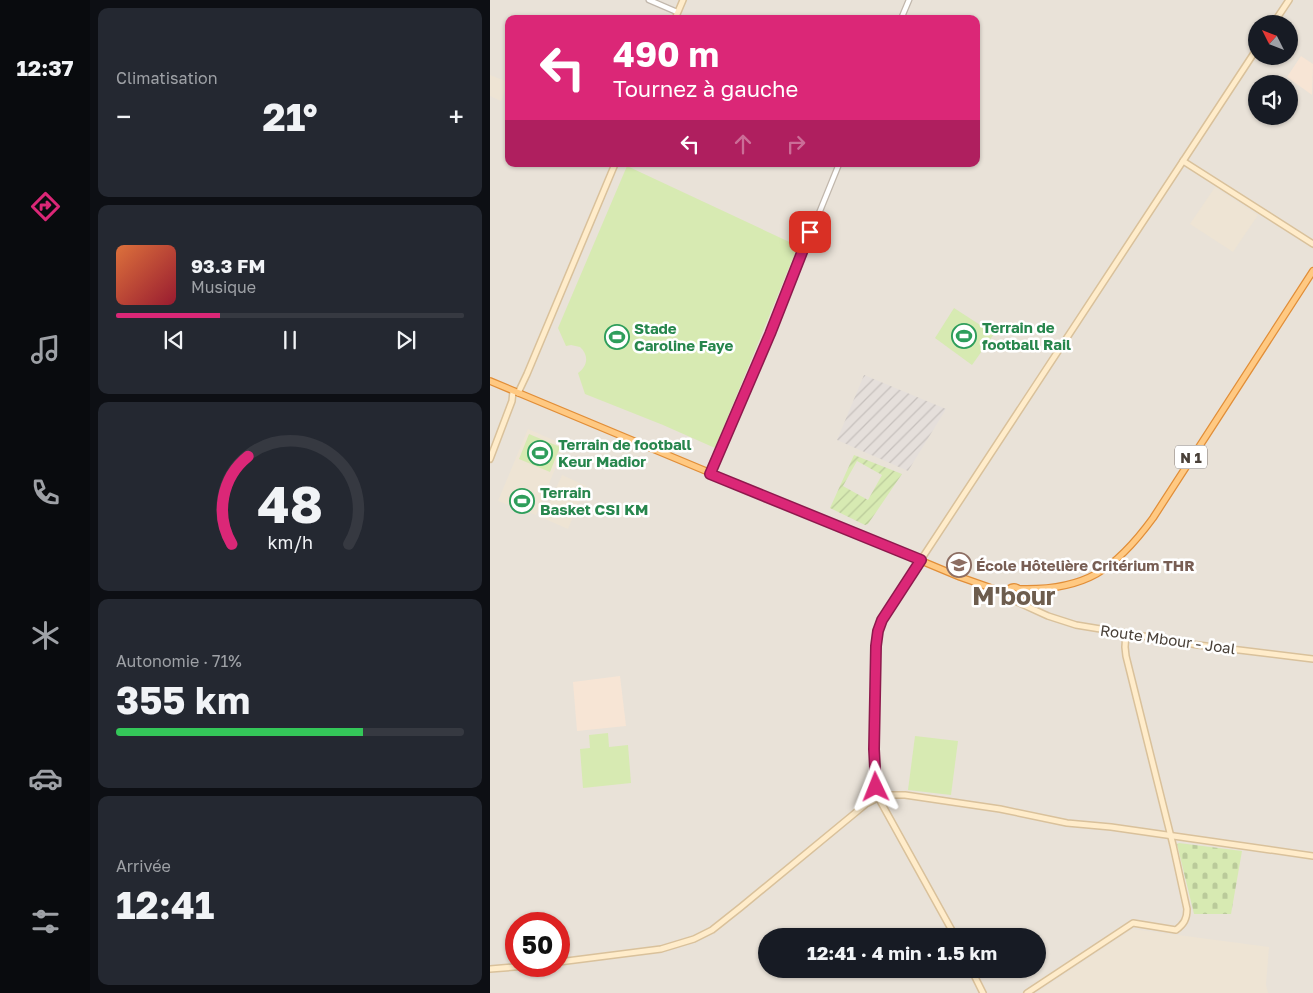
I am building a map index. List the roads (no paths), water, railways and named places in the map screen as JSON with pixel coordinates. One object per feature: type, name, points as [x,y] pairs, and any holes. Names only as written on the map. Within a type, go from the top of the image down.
[{"type":"highway","name":"N 1","points":[[490,381],[710,474],[975,583],[998,590],[1008,597],[1019,596],[1029,590],[1059,588],[1088,578],[1116,560],[1131,545],[1153,518],[1313,271]]},
{"type":"highway","points":[[1008,597],[1008,592],[1011,588]]},
{"type":"highway","name":"N 1","points":[[998,590],[1015,588],[1019,596]]},
{"type":"main road","points":[[677,15],[683,0]]},
{"type":"main road","points":[[1279,15],[1289,0]]},
{"type":"main road","points":[[951,928],[878,797],[874,749],[878,631],[882,620],[921,560],[1248,62]]},
{"type":"main road","points":[[1183,161],[1313,244]]},
{"type":"main road","points":[[490,459],[512,401],[527,374],[614,167]]},
{"type":"main road","name":"Route Mbour - Joal","points":[[1019,596],[1025,606],[1066,622],[1198,645],[1313,659]]},
{"type":"main road","points":[[1027,993],[1132,923],[1176,930],[1187,917],[1187,909],[1171,836],[1125,651],[1126,633]]},
{"type":"main road","points":[[570,961],[661,949],[694,939],[712,930],[866,804],[878,797],[891,794],[1000,809],[1067,823],[1099,825],[1313,856]]},
{"type":"main road","points":[[490,969],[505,968]]},
{"type":"main road","points":[[976,978],[983,993]]},
{"type":"street","points":[[649,0],[678,12]]},
{"type":"street","points":[[902,15],[908,0]]},
{"type":"street","points":[[710,474],[770,334],[838,167]]},
{"type":"place","name":"Terrain de football Rail","points":[[964,336]]},
{"type":"place","name":"Stade Caroline Faye","points":[[617,337]]},
{"type":"place","name":"Terrain de football Keur Madior","points":[[540,453]]},
{"type":"place","name":"Terrain Basket CSI KM","points":[[522,501]]},
{"type":"place","name":"École Hôtelière Critérium THR","points":[[959,565]]},
{"type":"district","name":"M'bour","points":[[1014,595]]}]
